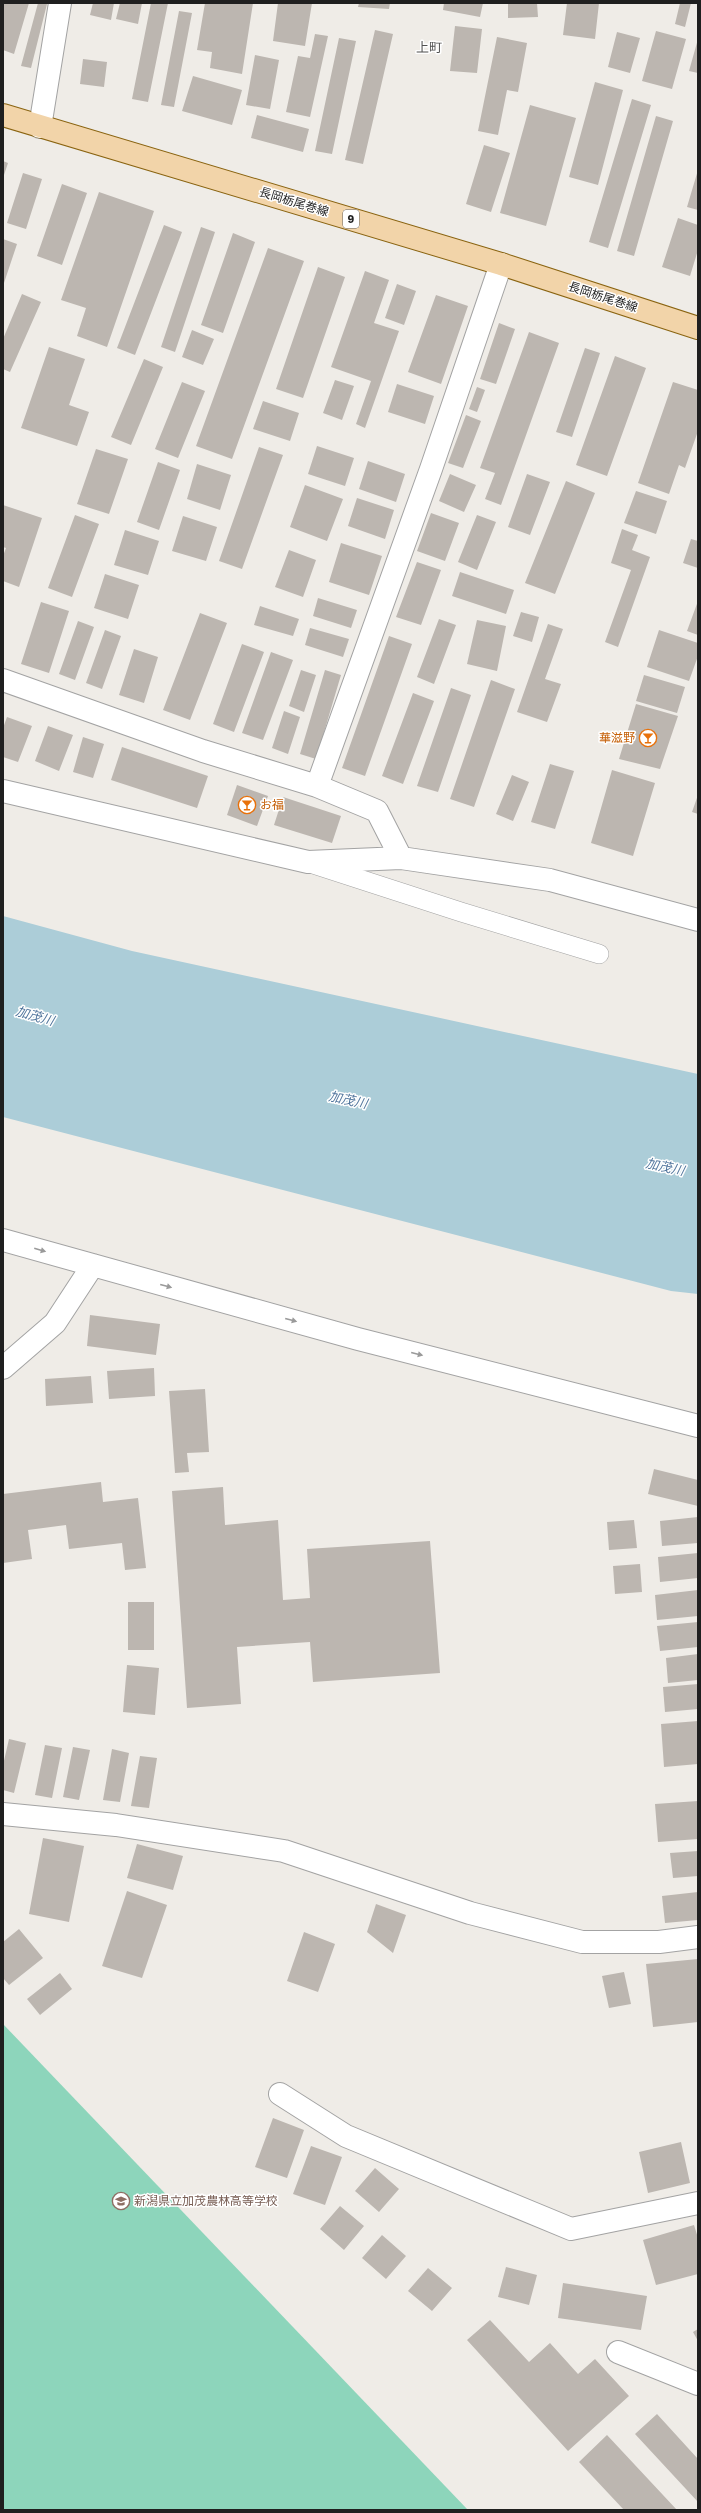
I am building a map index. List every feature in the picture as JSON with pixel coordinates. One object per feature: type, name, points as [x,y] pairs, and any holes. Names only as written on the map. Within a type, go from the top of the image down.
[{"type":"main road","name":"長岡栃尾巻線","points":[[3,115],[501,264],[698,328]]},
{"type":"street","points":[[40,127],[60,3]]},
{"type":"street","points":[[317,786],[429,476],[501,264]]},
{"type":"street","points":[[3,680],[203,750],[317,786],[377,811],[401,858]]},
{"type":"street","points":[[3,791],[308,862],[401,858],[550,880],[698,920]]},
{"type":"street","points":[[3,1240],[358,1339],[698,1426]]},
{"type":"street","points":[[3,1368],[55,1323],[93,1266]]},
{"type":"street","points":[[3,1814],[116,1825],[284,1850],[470,1913],[582,1942],[659,1942],[698,1937]]},
{"type":"street","points":[[280,2094],[346,2136],[571,2229],[698,2203]]},
{"type":"street","points":[[618,2352],[698,2384]]},
{"type":"lane","points":[[308,862],[461,912],[599,954]]},
{"type":"green space","name":"新潟県立加茂農林高等学校","points":[[3,2024],[468,2510],[3,2510]]},
{"type":"water","name":"加茂川","points":[[3,916],[132,951],[698,1074],[698,1294],[671,1291],[3,1117]]},
{"type":"building","points":[[3,3],[29,3],[14,54],[3,50]]},
{"type":"building","points":[[38,3],[47,4],[31,68],[21,66]]},
{"type":"building","points":[[93,3],[114,3],[111,20],[90,15]]},
{"type":"building","points":[[120,3],[142,3],[138,24],[116,19]]},
{"type":"building","points":[[151,3],[168,3],[148,102],[132,99]]},
{"type":"building","points":[[205,3],[253,3],[242,74],[210,68],[212,52],[197,50]]},
{"type":"building","points":[[278,3],[312,3],[305,46],[273,41]]},
{"type":"building","points":[[359,3],[390,3],[389,9],[358,7]]},
{"type":"building","points":[[444,3],[483,3],[480,17],[443,10]]},
{"type":"building","points":[[508,3],[537,3],[538,17],[508,18]]},
{"type":"building","points":[[567,3],[599,3],[595,39],[563,35]]},
{"type":"building","points":[[680,3],[691,3],[685,27],[675,24]]},
{"type":"building","points":[[179,11],[192,13],[174,107],[161,105]]},
{"type":"building","points":[[455,26],[482,29],[477,73],[450,71]]},
{"type":"building","points":[[375,30],[393,34],[363,164],[345,160]]},
{"type":"building","points":[[656,31],[686,39],[672,89],[642,81]]},
{"type":"building","points":[[617,32],[640,38],[630,73],[608,67]]},
{"type":"building","points":[[315,34],[328,36],[310,117],[286,112],[298,56],[310,58]]},
{"type":"building","points":[[497,37],[527,43],[518,92],[507,90],[498,135],[478,131]]},
{"type":"building","points":[[339,38],[356,41],[332,154],[315,151]]},
{"type":"building","points":[[698,39],[698,73],[689,71]]},
{"type":"building","points":[[255,55],[279,60],[270,109],[246,105]]},
{"type":"building","points":[[83,59],[107,62],[104,87],[80,84]]},
{"type":"building","points":[[193,76],[242,90],[232,125],[182,111]]},
{"type":"building","points":[[595,82],[623,90],[598,185],[569,177]]},
{"type":"building","points":[[632,99],[651,105],[608,248],[589,242]]},
{"type":"building","points":[[530,105],[576,118],[546,226],[500,213]]},
{"type":"building","points":[[257,115],[309,129],[303,152],[251,138]]},
{"type":"building","points":[[656,116],[673,121],[634,256],[617,251]]},
{"type":"building","points":[[484,145],[510,153],[491,212],[466,204]]},
{"type":"building","points":[[3,161],[8,163],[3,178]]},
{"type":"building","points":[[698,170],[698,210],[687,207]]},
{"type":"building","points":[[23,173],[42,179],[26,229],[7,223]]},
{"type":"building","points":[[62,184],[87,193],[62,265],[37,256]]},
{"type":"building","points":[[99,192],[154,211],[107,347],[77,336],[86,308],[61,300]]},
{"type":"building","points":[[678,218],[698,225],[698,250],[690,276],[662,267]]},
{"type":"building","points":[[164,225],[182,232],[135,355],[117,348]]},
{"type":"building","points":[[201,227],[215,232],[175,352],[161,347]]},
{"type":"building","points":[[233,233],[255,242],[223,333],[201,325]]},
{"type":"building","points":[[3,239],[17,244],[3,286]]},
{"type":"building","points":[[268,248],[304,261],[232,459],[196,446]]},
{"type":"building","points":[[318,267],[345,277],[303,398],[276,389]]},
{"type":"building","points":[[365,271],[389,280],[374,323],[399,331],[365,428],[356,424],[371,381],[331,367]]},
{"type":"building","points":[[397,284],[416,291],[404,325],[385,318]]},
{"type":"building","points":[[22,294],[41,302],[10,372],[3,369],[3,339]]},
{"type":"building","points":[[436,295],[468,306],[441,384],[408,372]]},
{"type":"building","points":[[499,323],[515,329],[496,384],[480,379]]},
{"type":"building","points":[[192,330],[214,339],[203,365],[182,357]]},
{"type":"building","points":[[529,332],[559,343],[501,505],[485,499],[495,473],[480,468]]},
{"type":"building","points":[[49,347],[85,359],[69,405],[89,412],[77,446],[21,428]]},
{"type":"building","points":[[585,348],[600,353],[572,437],[556,432]]},
{"type":"building","points":[[615,356],[646,368],[607,476],[576,465]]},
{"type":"building","points":[[144,359],[163,367],[131,445],[111,437]]},
{"type":"building","points":[[335,380],[354,386],[342,420],[323,413]]},
{"type":"building","points":[[182,382],[205,391],[178,458],[155,449]]},
{"type":"building","points":[[673,382],[698,390],[698,431],[685,468],[679,465],[669,494],[638,483]]},
{"type":"building","points":[[397,384],[434,396],[425,424],[388,412]]},
{"type":"building","points":[[477,387],[485,390],[477,412],[469,409]]},
{"type":"building","points":[[263,401],[299,413],[290,441],[253,429]]},
{"type":"building","points":[[466,415],[481,421],[463,468],[448,463]]},
{"type":"building","points":[[317,446],[354,458],[345,486],[308,474]]},
{"type":"building","points":[[259,447],[283,455],[242,569],[219,561]]},
{"type":"building","points":[[96,449],[128,459],[109,514],[77,504]]},
{"type":"building","points":[[368,461],[405,474],[396,502],[359,489]]},
{"type":"building","points":[[158,462],[180,470],[159,530],[137,522]]},
{"type":"building","points":[[197,464],[231,475],[220,510],[187,499]]},
{"type":"building","points":[[450,474],[476,485],[464,512],[439,501]]},
{"type":"building","points":[[527,474],[550,482],[530,535],[508,527]]},
{"type":"building","points":[[566,481],[595,493],[555,594],[525,583]]},
{"type":"building","points":[[305,485],[343,499],[327,541],[290,527]]},
{"type":"building","points":[[636,491],[667,501],[656,534],[624,523]]},
{"type":"building","points":[[357,498],[394,510],[385,539],[348,526]]},
{"type":"building","points":[[3,505],[42,518],[19,587],[3,581],[3,556],[6,548],[3,547]]},
{"type":"building","points":[[431,513],[459,523],[445,561],[417,551]]},
{"type":"building","points":[[75,515],[99,524],[72,597],[48,588]]},
{"type":"building","points":[[477,515],[496,522],[477,570],[458,562]]},
{"type":"building","points":[[183,516],[217,527],[206,561],[172,551]]},
{"type":"building","points":[[622,529],[638,535],[632,550],[650,557],[618,647],[605,642],[631,570],[611,563]]},
{"type":"building","points":[[125,530],[159,541],[148,575],[114,565]]},
{"type":"building","points":[[691,539],[698,541],[698,568],[683,563]]},
{"type":"building","points":[[341,543],[382,556],[369,595],[329,582]]},
{"type":"building","points":[[289,550],[316,560],[303,597],[275,587]]},
{"type":"building","points":[[417,562],[441,570],[421,625],[396,617]]},
{"type":"building","points":[[460,572],[514,590],[506,614],[452,596]]},
{"type":"building","points":[[105,574],[139,585],[128,619],[94,608]]},
{"type":"building","points":[[318,598],[357,610],[351,628],[313,616]]},
{"type":"building","points":[[698,601],[698,635],[687,631]]},
{"type":"building","points":[[41,602],[69,611],[49,673],[21,664]]},
{"type":"building","points":[[260,606],[299,619],[293,636],[254,625]]},
{"type":"building","points":[[521,612],[539,617],[532,642],[513,636]]},
{"type":"building","points":[[200,613],[227,623],[190,720],[163,710]]},
{"type":"building","points":[[439,619],[456,625],[434,684],[417,677]]},
{"type":"building","points":[[477,620],[506,626],[497,671],[467,664]]},
{"type":"building","points":[[78,621],[94,627],[75,680],[59,674]]},
{"type":"building","points":[[548,624],[563,629],[545,679],[561,684],[547,722],[517,712]]},
{"type":"building","points":[[310,628],[349,639],[343,657],[305,645]]},
{"type":"building","points":[[105,630],[121,636],[102,689],[86,683]]},
{"type":"building","points":[[659,630],[698,643],[698,656],[689,681],[647,667]]},
{"type":"building","points":[[389,636],[412,644],[365,776],[342,768]]},
{"type":"building","points":[[242,644],[264,652],[234,732],[213,724]]},
{"type":"building","points":[[134,649],[158,657],[144,703],[119,695]]},
{"type":"building","points":[[271,652],[293,660],[263,740],[242,733]]},
{"type":"building","points":[[301,670],[316,675],[304,712],[289,706]]},
{"type":"building","points":[[325,670],[341,675],[316,759],[300,754]]},
{"type":"building","points":[[644,675],[685,687],[677,713],[636,701]]},
{"type":"building","points":[[491,680],[515,689],[474,807],[450,799]]},
{"type":"building","points":[[451,688],[471,695],[438,792],[417,786]]},
{"type":"building","points":[[413,693],[434,701],[403,784],[382,776]]},
{"type":"building","name":"華滋野","points":[[636,704],[678,716],[660,769],[619,759]]},
{"type":"building","points":[[284,711],[300,717],[288,754],[272,748]]},
{"type":"building","points":[[7,717],[32,726],[18,762],[3,757],[3,728]]},
{"type":"building","points":[[48,726],[73,735],[59,771],[35,761]]},
{"type":"building","points":[[83,737],[104,744],[93,778],[73,772]]},
{"type":"building","points":[[122,747],[208,776],[197,808],[111,780]]},
{"type":"building","points":[[550,764],[574,771],[555,829],[531,822]]},
{"type":"building","points":[[612,770],[655,783],[633,856],[591,843]]},
{"type":"building","points":[[512,775],[529,782],[513,821],[496,814]]},
{"type":"building","name":"お福","points":[[237,785],[268,796],[257,826],[227,815]]},
{"type":"building","points":[[698,795],[698,814],[692,812]]},
{"type":"building","points":[[283,797],[341,816],[332,843],[274,825]]},
{"type":"building","points":[[90,1315],[160,1324],[156,1355],[87,1346]]},
{"type":"building","points":[[154,1368],[155,1396],[109,1399],[107,1371]]},
{"type":"building","points":[[91,1376],[93,1403],[46,1406],[45,1379]]},
{"type":"building","points":[[205,1389],[209,1452],[187,1453],[189,1472],[175,1473],[169,1391]]},
{"type":"building","points":[[654,1469],[698,1480],[698,1506],[648,1494]]},
{"type":"building","points":[[101,1482],[103,1502],[138,1498],[146,1568],[125,1570],[122,1543],[69,1549],[66,1525],[28,1530],[32,1559],[3,1563],[3,1494]]},
{"type":"building","points":[[223,1487],[225,1525],[278,1520],[283,1600],[310,1598],[307,1549],[430,1541],[440,1673],[313,1682],[310,1642],[237,1647],[241,1704],[187,1708],[172,1491]]},
{"type":"building","points":[[698,1517],[698,1543],[662,1546],[660,1521]]},
{"type":"building","points":[[634,1520],[637,1548],[609,1550],[607,1522]]},
{"type":"building","points":[[698,1553],[698,1578],[660,1582],[658,1557]]},
{"type":"building","points":[[640,1564],[642,1592],[615,1594],[613,1566]]},
{"type":"building","points":[[698,1590],[698,1616],[657,1620],[655,1595]]},
{"type":"building","points":[[128,1602],[154,1602],[154,1650],[128,1650]]},
{"type":"building","points":[[698,1622],[698,1647],[660,1651],[657,1626]]},
{"type":"building","points":[[698,1654],[698,1680],[668,1683],[666,1658]]},
{"type":"building","points":[[127,1665],[159,1668],[155,1715],[123,1712]]},
{"type":"building","points":[[698,1684],[698,1709],[665,1712],[663,1687]]},
{"type":"building","points":[[698,1721],[698,1764],[664,1767],[661,1724]]},
{"type":"building","points":[[9,1739],[26,1743],[14,1793],[3,1790],[3,1765]]},
{"type":"building","points":[[45,1745],[62,1748],[52,1798],[35,1795]]},
{"type":"building","points":[[73,1747],[90,1750],[79,1800],[63,1797]]},
{"type":"building","points":[[112,1749],[129,1753],[120,1802],[103,1800]]},
{"type":"building","points":[[140,1756],[157,1758],[149,1808],[131,1806]]},
{"type":"building","points":[[698,1801],[698,1839],[658,1842],[655,1804]]},
{"type":"building","points":[[43,1838],[84,1846],[69,1922],[29,1914]]},
{"type":"building","points":[[137,1844],[183,1856],[173,1890],[127,1878]]},
{"type":"building","points":[[698,1851],[698,1876],[673,1878],[670,1853]]},
{"type":"building","points":[[127,1891],[167,1905],[142,1978],[102,1966]]},
{"type":"building","points":[[698,1892],[698,1920],[665,1923],[662,1896]]},
{"type":"building","points":[[376,1904],[406,1915],[393,1953],[367,1932]]},
{"type":"building","points":[[19,1929],[43,1958],[9,1985],[3,1978],[3,1942]]},
{"type":"building","points":[[304,1932],[335,1944],[318,1992],[287,1981]]},
{"type":"building","points":[[698,1959],[698,2022],[653,2027],[646,1964]]},
{"type":"building","points":[[624,1972],[631,2004],[609,2008],[602,1976]]},
{"type":"building","points":[[60,1973],[72,1989],[40,2015],[27,1999]]},
{"type":"building","points":[[273,2118],[304,2130],[287,2178],[255,2167]]},
{"type":"building","points":[[681,2142],[690,2183],[648,2193],[639,2152]]},
{"type":"building","points":[[311,2146],[342,2157],[325,2205],[293,2194]]},
{"type":"building","points":[[375,2168],[399,2189],[379,2212],[355,2191]]},
{"type":"building","points":[[340,2206],[364,2226],[344,2250],[320,2229]]},
{"type":"building","points":[[694,2225],[698,2238],[698,2274],[656,2285],[643,2240]]},
{"type":"building","points":[[382,2235],[406,2256],[386,2279],[362,2258]]},
{"type":"building","points":[[506,2267],[537,2275],[529,2305],[498,2297]]},
{"type":"building","points":[[428,2268],[452,2288],[432,2311],[408,2291]]},
{"type":"building","points":[[563,2283],[647,2296],[641,2330],[558,2318]]},
{"type":"building","points":[[490,2320],[529,2362],[550,2343],[578,2374],[595,2359],[629,2396],[568,2451],[467,2340]]},
{"type":"building","points":[[698,2329],[698,2341],[693,2332]]},
{"type":"building","points":[[657,2414],[698,2459],[698,2502],[635,2434]]},
{"type":"building","points":[[607,2435],[677,2510],[624,2510],[579,2462]]},
{"type":"place","name":"華滋野","points":[[648,738]]},
{"type":"place","name":"お福","points":[[247,805]]},
{"type":"place","name":"新潟県立加茂農林高等学校","points":[[121,2201]]},
{"type":"district","name":"上町","points":[[429,47]]}]
